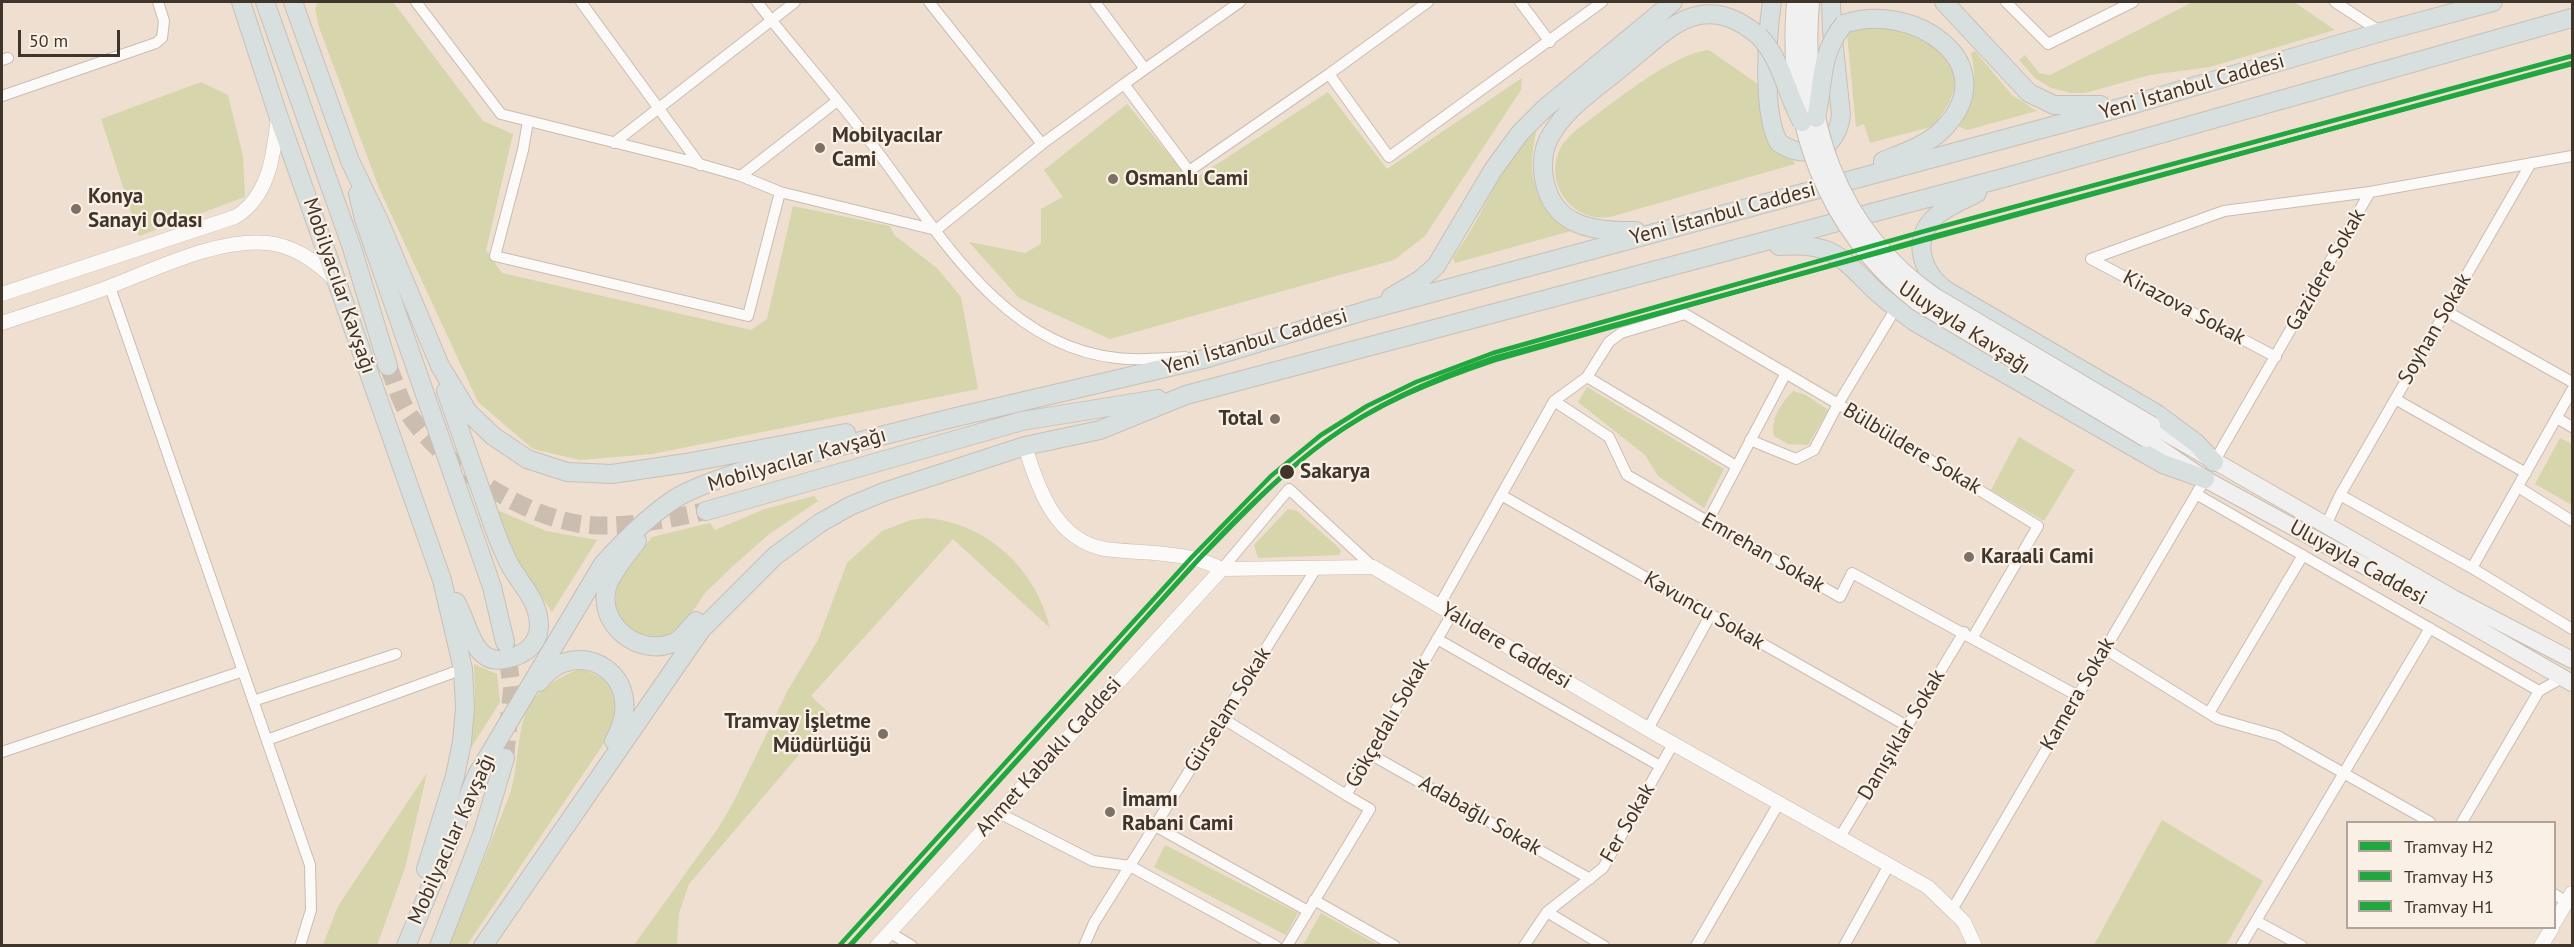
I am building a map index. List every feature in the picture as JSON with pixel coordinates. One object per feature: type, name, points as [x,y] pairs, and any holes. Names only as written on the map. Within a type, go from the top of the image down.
[{"type":"highway","name":"Mobilyacılar Kavşağı","points":[[241,2],[278,115],[442,580],[463,669],[465,707],[462,742],[455,776],[416,897],[407,943]]},
{"type":"highway","name":"Mobilyacılar Kavşağı","points":[[265,2],[352,248],[388,366]]},
{"type":"highway","points":[[294,2],[350,161],[364,219],[492,587],[505,642]]},
{"type":"highway","points":[[1368,310],[1414,284],[1436,266],[1501,157],[1532,120],[1673,2]]},
{"type":"highway","points":[[1772,2],[1768,32],[1770,123],[1779,143],[1798,152],[1827,146],[1835,138],[1840,128],[1841,114],[1831,2]]},
{"type":"highway","points":[[1944,2],[2017,81],[2042,101],[2066,107],[2127,106]]},
{"type":"highway","name":"Yeni İstanbul Caddesi","points":[[952,418],[1208,358],[1368,310],[2127,106],[2493,2]]},
{"type":"highway","points":[[1809,120],[1830,45],[1844,24],[1859,13],[1879,6],[1902,5],[1922,12],[1940,24],[1953,40],[1961,59],[1964,80],[1956,111],[1938,134],[1848,180]]},
{"type":"highway","points":[[1665,230],[1601,230],[1581,226],[1563,216],[1548,196],[1543,158],[1546,144],[1553,131],[1570,110],[1678,23],[1702,15],[1716,15],[1732,18],[1759,36],[1774,54],[1809,120]]},
{"type":"highway","name":"Yeni İstanbul Caddesi","points":[[1186,395],[2007,177],[2572,18]]},
{"type":"highway","name":"Mobilyacılar Kavşağı","points":[[350,161],[440,366],[468,412],[493,436],[527,459],[567,472],[612,474],[686,464],[871,429],[952,418]]},
{"type":"highway","points":[[2007,177],[1944,210],[1930,223],[1921,247],[1924,266],[1928,273],[1947,291],[2157,414],[2196,443],[2214,462]]},
{"type":"highway","points":[[1741,248],[1804,244],[1829,250],[1848,262],[1896,308],[1934,333],[2201,486]]},
{"type":"highway","points":[[1896,308],[1896,289],[1905,276],[1911,273],[1928,273]]},
{"type":"highway","points":[[1896,308],[1910,310],[1922,305],[1930,288],[1928,273]]},
{"type":"highway","points":[[419,315],[503,552],[531,595],[538,612],[539,630],[533,644],[523,654],[501,660],[487,656],[473,644],[458,605],[442,580]]},
{"type":"highway","name":"Mobilyacılar Kavşağı","points":[[706,511],[1022,421],[1186,395]]},
{"type":"highway","points":[[483,945],[701,630],[749,579],[775,556],[820,523],[850,506],[1025,446],[1100,430],[1186,395]]},
{"type":"highway","name":"Mobilyacılar Kavşağı","points":[[407,943],[466,800],[500,734],[603,564],[626,539],[676,498],[742,471],[952,418]]},
{"type":"highway","points":[[654,517],[614,573],[607,588],[606,605],[610,623],[623,635],[653,647],[675,643],[716,599],[749,579]]},
{"type":"highway","points":[[500,734],[544,675],[559,664],[580,659],[598,665],[611,673],[623,689],[626,703],[622,726],[578,808]]},
{"type":"highway","name":"Mobilyacılar Kavşağı","points":[[439,945],[482,835],[505,758]]},
{"type":"main road","name":"Uluyayla Kavşağı","points":[[1796,2],[1794,76],[1809,120],[1829,162],[1848,200],[1874,241],[1905,274],[1936,297],[2149,432]]},
{"type":"main road","name":"Uluyayla Kavşağı","points":[[1809,120],[1811,2]]},
{"type":"main road","name":"Uluyayla Caddesi","points":[[2149,432],[2214,462],[2453,598],[2572,660]]},
{"type":"main road","name":"Uluyayla Caddesi","points":[[2149,432],[2201,486],[2447,611],[2567,681]]},
{"type":"street","points":[[2,96],[156,43],[162,38],[164,21],[158,2]]},
{"type":"street","points":[[416,2],[501,114],[741,176],[780,192],[936,230]]},
{"type":"street","points":[[582,2],[700,165]]},
{"type":"street","points":[[757,2],[872,144],[936,230],[1006,310],[1042,334],[1080,350],[1116,358],[1208,358]]},
{"type":"street","points":[[614,143],[770,19],[795,2]]},
{"type":"street","points":[[929,2],[1042,144]]},
{"type":"street","points":[[1095,2],[1145,69]]},
{"type":"street","points":[[936,230],[1042,144],[1240,2]]},
{"type":"street","points":[[1124,84],[1189,171],[1428,2]]},
{"type":"street","points":[[1520,2],[1550,42]]},
{"type":"street","points":[[1329,74],[1389,157],[1602,2]]},
{"type":"street","points":[[2006,2],[2048,45],[2133,2]]},
{"type":"street","points":[[2335,2],[2381,32]]},
{"type":"street","points":[[741,176],[837,101]]},
{"type":"street","points":[[2,294],[235,217],[247,210],[263,186],[273,159],[278,115]]},
{"type":"street","points":[[528,121],[523,150],[495,256],[748,316],[780,192]]},
{"type":"street","name":"Gazidere Sokak","points":[[2214,462],[2370,192],[2572,156]]},
{"type":"street","name":"Soyhan Sokak","points":[[2326,525],[2340,495],[2531,163]]},
{"type":"street","name":"Kirazova Sokak","points":[[2276,357],[2091,259],[2224,211],[2370,192]]},
{"type":"street","points":[[2,323],[237,243],[270,243],[291,250],[318,264],[337,281]]},
{"type":"street","points":[[110,287],[310,865],[311,910],[300,945]]},
{"type":"street","points":[[1750,440],[1796,459],[1814,450],[1838,404],[1896,308]]},
{"type":"street","points":[[2446,311],[2572,382]]},
{"type":"street","name":"Bülbüldere Sokak","points":[[1587,377],[1609,342],[1621,333],[1685,314],[2038,526]]},
{"type":"street","points":[[1708,521],[1786,373]]},
{"type":"street","points":[[1439,606],[1554,400],[1587,377],[1736,466]]},
{"type":"street","points":[[2472,568],[2572,390]]},
{"type":"street","points":[[2395,399],[2526,473]]},
{"type":"street","name":"Emrehan Sokak","points":[[1554,400],[1609,436],[1627,475],[1840,597],[1852,573],[2078,696]]},
{"type":"street","points":[[2557,418],[2572,427]]},
{"type":"street","points":[[1025,446],[1035,479],[1049,508],[1059,520],[1083,540],[1104,548],[1200,558],[1222,569],[1373,567]]},
{"type":"street","points":[[2201,486],[2303,555],[2539,691]]},
{"type":"street","name":"Kamera Sokak","points":[[1952,909],[2201,486]]},
{"type":"street","points":[[2518,487],[2572,521]]},
{"type":"street","points":[[1222,569],[1289,489],[1373,567]]},
{"type":"street","name":"Kavuncu Sokak","points":[[1501,495],[1907,726]]},
{"type":"street","points":[[2340,495],[2472,568],[2572,629]]},
{"type":"street","name":"Danışıklar Sokak","points":[[1840,837],[1907,726],[1969,635],[2038,526]]},
{"type":"street","points":[[2209,713],[2303,555]]},
{"type":"street","name":"Gürselam Sokak","points":[[1084,945],[1094,923],[1317,567]]},
{"type":"street","name":"Yalıdere Caddesi","points":[[1373,567],[1673,744],[1928,887],[1964,922],[1975,945]]},
{"type":"street","name":"Ahmet Kabaklı Caddesi","points":[[876,945],[1222,569]]},
{"type":"street","name":"Gökçedalı Sokak","points":[[1287,945],[1370,809],[1346,795],[1452,614]]},
{"type":"street","points":[[1648,729],[1711,614]]},
{"type":"street","points":[[2241,945],[2430,628]]},
{"type":"street","points":[[1437,639],[1660,766]]},
{"type":"street","points":[[2105,649],[2218,719],[2278,736],[2428,821]]},
{"type":"street","points":[[253,701],[396,654]]},
{"type":"street","points":[[267,740],[463,669]]},
{"type":"street","points":[[2,752],[243,671]]},
{"type":"street","points":[[2463,821],[2539,691],[2567,681]]},
{"type":"street","points":[[1222,718],[1346,795]]},
{"type":"street","name":"Fer Sokak","points":[[1524,945],[1547,912],[1603,868],[1673,744]]},
{"type":"street","name":"Adabağlı Sokak","points":[[1370,754],[1590,879]]},
{"type":"street","points":[[1696,945],[1779,803]]},
{"type":"street","points":[[999,813],[1093,861],[1130,866],[1276,945]]},
{"type":"street","points":[[1155,826],[1308,911]]},
{"type":"street","points":[[1844,945],[1888,865]]},
{"type":"street","points":[[2556,920],[2570,897]]},
{"type":"street","points":[[1314,900],[1395,945]]},
{"type":"street","points":[[1547,912],[1604,945]]},
{"type":"street","points":[[2256,921],[2302,945]]},
{"type":"street","points":[[2541,945],[2551,929]]},
{"type":"street","points":[[889,932],[912,945]]},
{"type":"green space","points":[[318,2],[393,2],[483,121],[513,134],[486,250],[502,273],[751,330],[767,319],[793,206],[890,226],[894,235],[937,268],[961,297],[978,389],[652,454],[580,460],[533,449],[478,402],[379,188],[319,27],[315,9]]},
{"type":"green space","points":[[2193,2],[2294,2],[2335,30],[2210,67],[2150,75],[2085,93],[2071,93],[2051,88],[2035,78],[2019,60],[2025,55],[2039,73],[2050,75]]},
{"type":"green space","points":[[1900,13],[1927,23],[1937,32],[1956,78],[1954,90],[1949,103],[1934,126],[1870,143],[1864,124],[1856,127],[1847,34],[1859,23]]},
{"type":"green space","points":[[1709,50],[1759,85],[1762,119],[1768,140],[1774,148],[1793,160],[1795,164],[1610,217],[1584,214],[1573,207],[1565,198],[1555,175],[1556,162],[1565,142],[1575,131],[1658,71],[1693,54]]},
{"type":"green space","points":[[1975,51],[2012,95],[2037,111],[1967,130],[1958,126],[1971,100],[1974,73],[1971,53]]},
{"type":"green space","points":[[1522,78],[1521,90],[1425,236],[1394,260],[1110,339],[1019,298],[969,242],[1025,253],[1041,244],[1041,209],[1063,197],[1044,170],[1127,104],[1191,181],[1328,92],[1387,169]]},
{"type":"green space","points":[[201,82],[228,95],[243,156],[245,197],[139,236],[101,119]]},
{"type":"green space","points":[[1533,132],[1536,132],[1532,164],[1536,188],[1549,208],[1571,231],[1455,263],[1453,258],[1477,220],[1502,170],[1516,149]]},
{"type":"green space","points":[[1587,387],[1724,469],[1704,508],[1658,476],[1645,455],[1578,402]]},
{"type":"green space","points":[[1793,391],[1806,395],[1828,410],[1808,445],[1788,444],[1774,436],[1775,417]]},
{"type":"green space","points":[[2019,437],[2075,470],[2044,521],[1991,490]]},
{"type":"green space","points":[[2560,438],[2572,444],[2572,505],[2535,484]]},
{"type":"green space","points":[[814,496],[818,501],[768,535],[705,593],[679,632],[655,639],[637,636],[619,622],[615,606],[617,584],[652,537],[710,523],[715,530],[765,509]]},
{"type":"green space","points":[[1288,509],[1297,511],[1338,547],[1341,551],[1339,555],[1258,558],[1254,545]]},
{"type":"green space","points":[[497,510],[546,531],[597,540],[552,612],[515,557]]},
{"type":"green space","points":[[926,518],[969,529],[988,539],[1006,553],[1033,587],[1050,628],[953,539],[811,696],[832,716],[689,884],[679,913],[677,945],[634,945],[719,827],[734,801],[788,690],[818,640],[847,563],[882,531],[911,520]]},
{"type":"green space","points":[[474,664],[497,674],[500,702],[469,751],[475,707]]},
{"type":"green space","points":[[582,669],[602,679],[613,690],[616,697],[615,727],[467,945],[449,946],[510,794],[522,724],[528,706],[549,686],[566,675]]},
{"type":"green space","points":[[427,773],[405,868],[377,945],[323,945],[338,906]]},
{"type":"green space","points":[[2162,820],[2263,881],[2226,945],[2094,945]]},
{"type":"green space","points":[[1165,845],[1298,913],[1286,935],[1154,867]]},
{"type":"green space","points":[[1321,913],[1378,945],[1303,945]]},
{"type":"tunnel","points":[[388,366],[405,408],[438,448],[485,485],[538,512],[564,521],[604,526],[648,522],[706,511]]},
{"type":"tunnel","points":[[505,758],[512,690],[506,644]]},
{"type":"tram line","name":"H2","points":[[839,946],[1192,557],[1271,476],[1321,435],[1367,406],[1416,382],[1493,353],[1925,231],[2572,56]]},
{"type":"tram line","name":"H1","points":[[849,946],[1200,558],[1277,481],[1310,453],[1346,427],[1386,403],[1428,383],[1494,358],[2572,63]]},
{"type":"tram line","name":"H3","points":[[850,946],[1204,553],[1262,494],[1344,428],[1406,394],[1495,360],[1927,238],[2572,64]]},
{"type":"place","name":"Mobilyacılar Cami","points":[[820,148]]},
{"type":"place","name":"Osmanlı Cami","points":[[1113,179]]},
{"type":"place","name":"Konya Sanayi Odası","points":[[76,209]]},
{"type":"place","name":"Total","points":[[1275,419]]},
{"type":"place","name":"Sakarya","points":[[1287,472]]},
{"type":"place","name":"Karaali Cami","points":[[1969,557]]},
{"type":"place","name":"Tramvay İşletme Müdürlüğü","points":[[883,734]]},
{"type":"place","name":"İmamı Rabani Cami","points":[[1110,812]]}]
